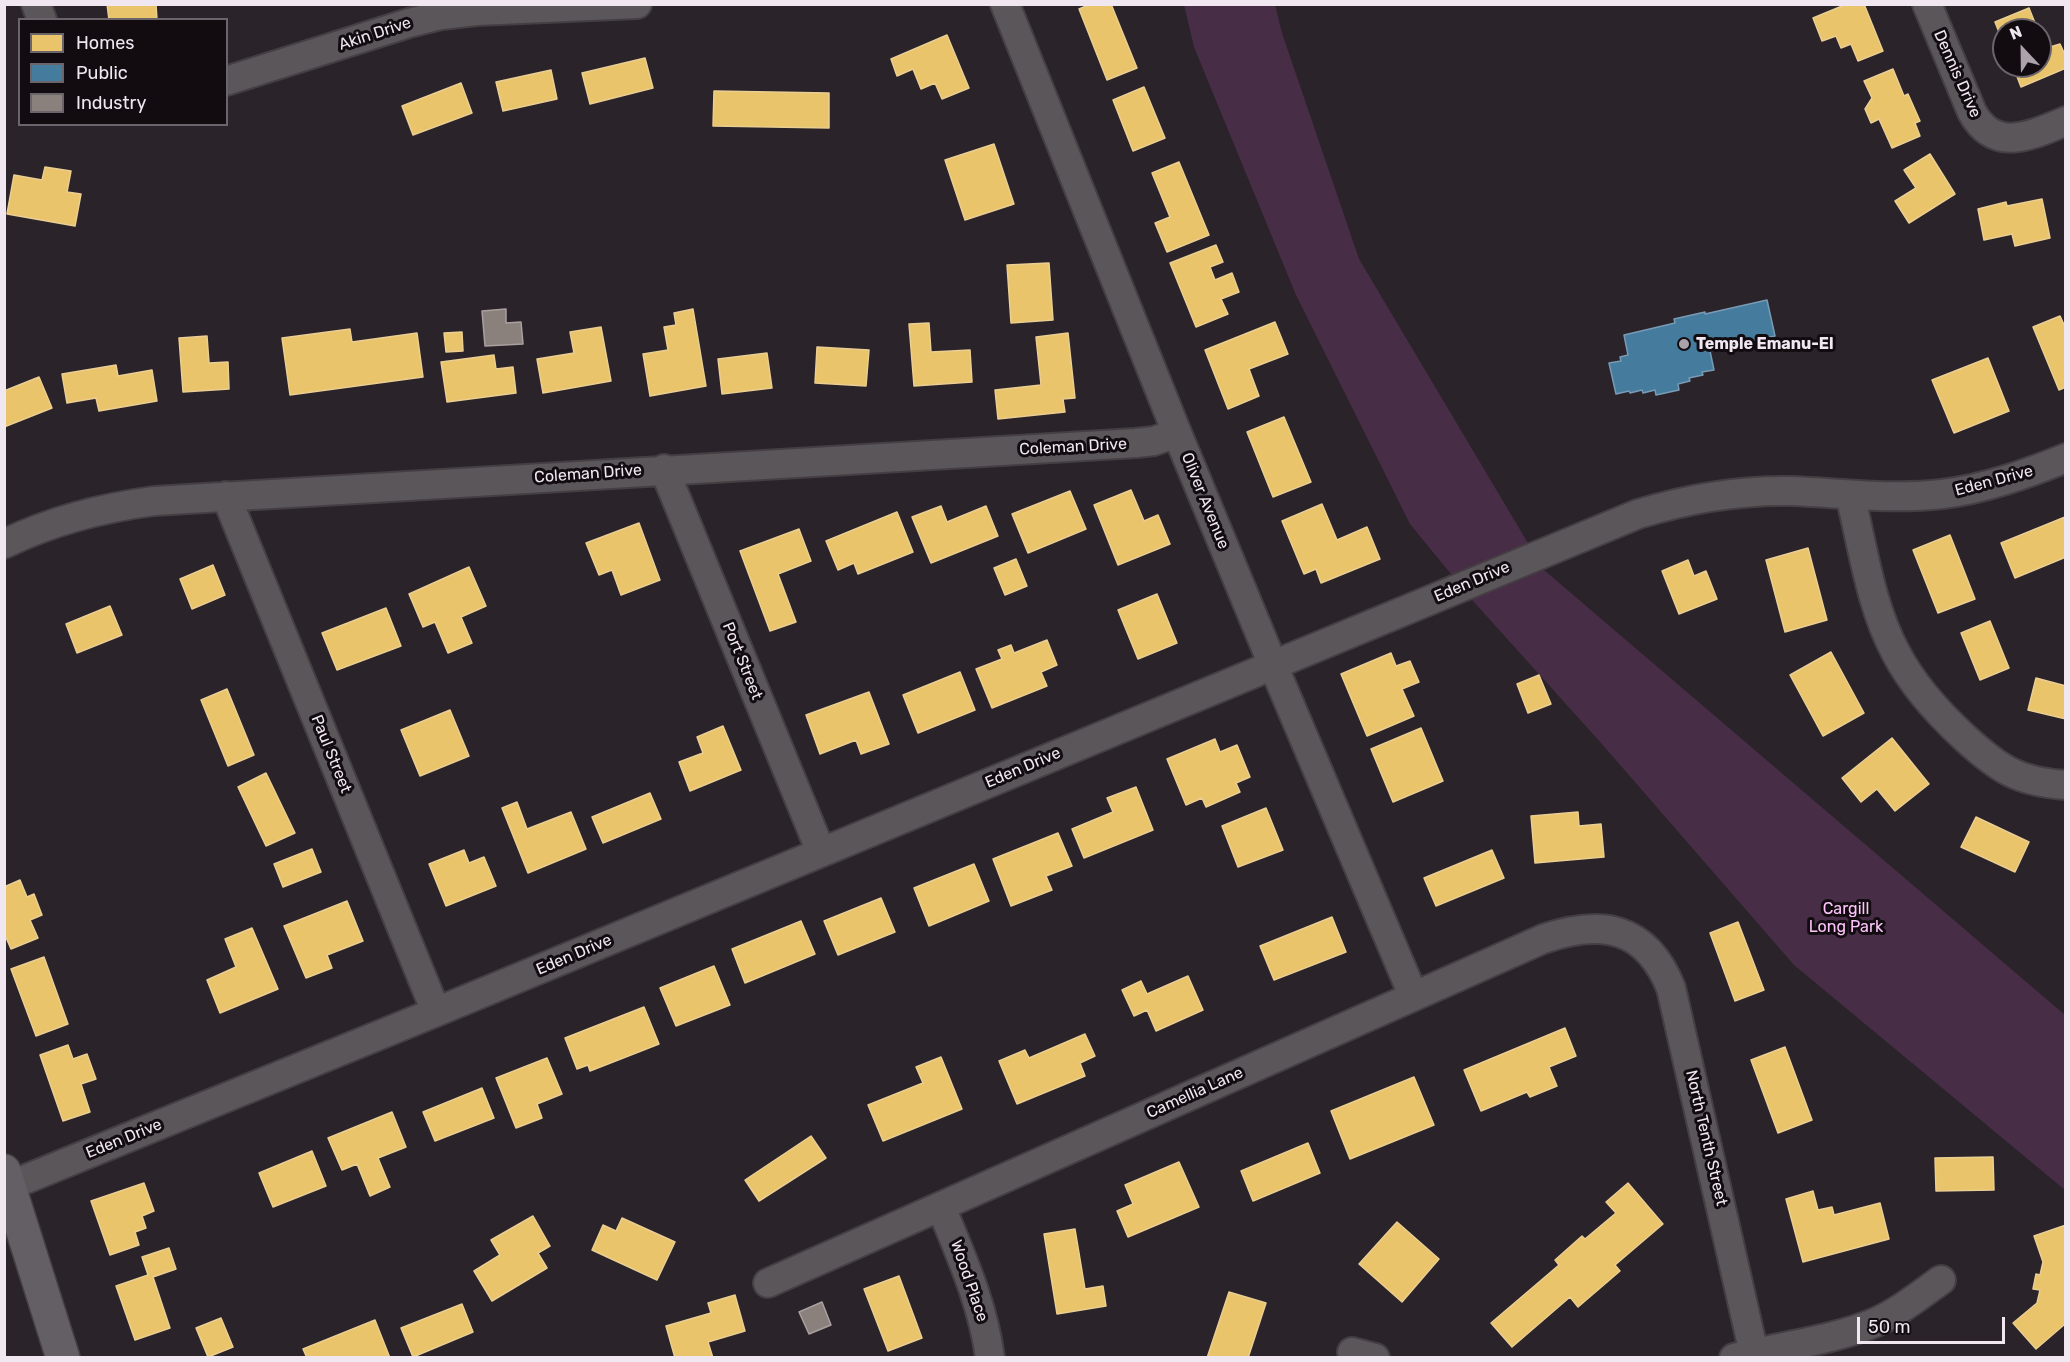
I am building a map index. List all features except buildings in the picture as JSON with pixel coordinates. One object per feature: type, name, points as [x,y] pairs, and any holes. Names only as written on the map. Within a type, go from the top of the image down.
[{"type":"main road","points":[[6,1182],[63,1358]]},
{"type":"street","name":"Akin Drive","points":[[228,80],[409,22],[441,15],[476,10],[637,4]]},
{"type":"street","name":"Oliver Avenue","points":[[1005,4],[1177,434],[1413,995]]},
{"type":"street","name":"Dennis Drive","points":[[1927,4],[1972,112],[1982,126],[1996,135],[2012,138],[2030,135],[2066,121]]},
{"type":"street","name":"Coleman Drive","points":[[4,544],[60,520],[100,509],[154,501],[1146,442],[1177,434]]},
{"type":"street","name":"Eden Drive","points":[[6,1182],[436,1012],[1604,527],[1660,507],[1736,493],[1790,491],[1850,495],[1918,495],[1963,491],[1999,482],[2066,458]]},
{"type":"street","name":"Port Street","points":[[664,469],[821,852]]},
{"type":"street","points":[[1850,495],[1880,617],[1895,653],[1915,684],[1958,732],[1999,768],[2029,780],[2066,784]]},
{"type":"street","name":"Paul Street","points":[[226,496],[436,1012]]},
{"type":"street","name":"Camellia Lane","points":[[768,1283],[1413,995],[1558,934],[1598,928],[1627,934]]},
{"type":"street","name":"North Tenth Street","points":[[1627,934],[1652,953],[1666,975],[1675,1000],[1748,1356]]},
{"type":"street","name":"Wood Place","points":[[941,1207],[980,1306],[986,1327],[990,1358]]},
{"type":"street","points":[[1748,1356],[1844,1333],[1874,1323],[1902,1309],[1941,1280]]},
{"type":"green space","name":"Cargill Long Park","points":[[1184,5],[1275,5],[1282,33],[1359,259],[1544,570],[2065,1015],[2065,1190],[1794,965],[1601,743],[1473,601],[1410,524],[1296,295],[1194,47]]},
{"type":"place","name":"Temple Emanu-El","points":[[1684,344]]}]
